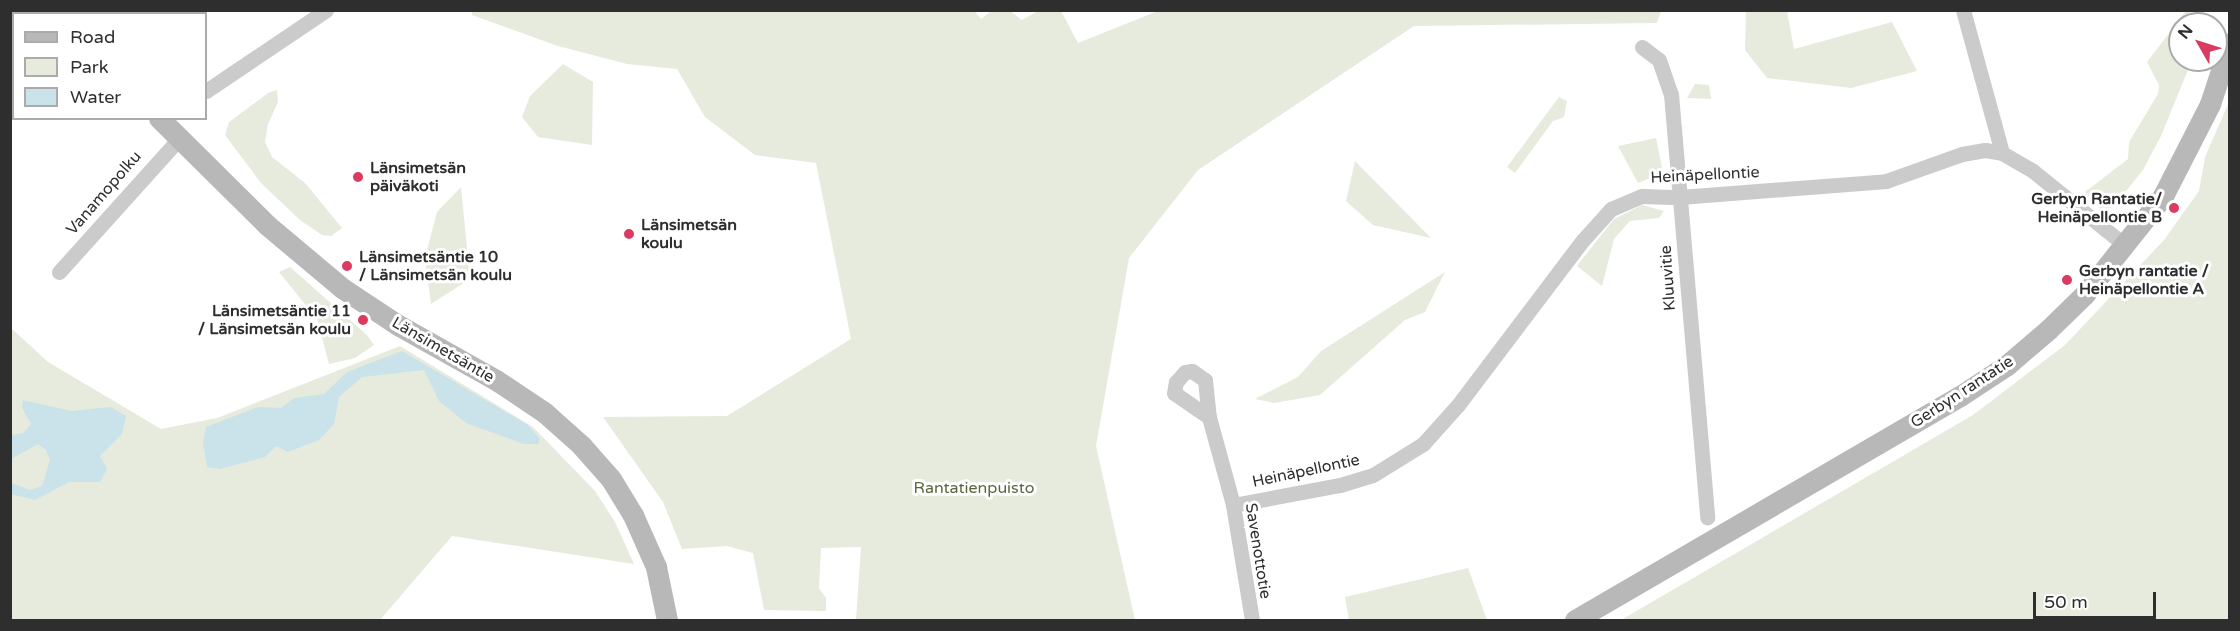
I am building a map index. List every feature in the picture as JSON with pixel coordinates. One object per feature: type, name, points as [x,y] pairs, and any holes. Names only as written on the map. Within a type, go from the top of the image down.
[{"type":"main road","name":"Gerbyn rantatie","points":[[1575,621],[1798,493],[2007,365],[2084,295],[2126,246],[2163,196],[2190,149],[2210,104],[2229,43]]},
{"type":"main road","name":"Länsimetsäntie","points":[[163,120],[178,140],[267,225],[342,288],[398,325],[496,380],[544,412],[581,445],[611,479],[633,515],[656,567],[667,621]]},
{"type":"street","points":[[207,90],[326,10]]},
{"type":"street","points":[[1963,10],[2002,153],[2033,171],[2126,246]]},
{"type":"street","name":"Kluuvitie","points":[[1642,47],[1659,60],[1671,94],[1707,517]]},
{"type":"street","name":"Vanamopolku","points":[[59,272],[178,140]]},
{"type":"street","name":"Heinäpellontie","points":[[1233,505],[1340,485],[1373,475],[1423,444],[1611,209],[1641,196],[1680,197],[1886,181],[1962,154],[2002,153]]},
{"type":"street","name":"Savenottotie","points":[[1209,417],[1233,505],[1252,621]]},
{"type":"green space","name":"Rantatienpuisto","points":[[472,10],[974,10],[981,19],[991,11],[1009,10],[1022,20],[1038,11],[1061,11],[1078,43],[1158,11],[1661,11],[1657,23],[1414,26],[1198,170],[1129,258],[1096,446],[1135,620],[856,620],[861,547],[821,548],[819,588],[826,598],[826,611],[764,610],[753,553],[727,546],[682,549],[663,502],[603,417],[727,416],[851,339],[816,163],[755,155],[705,117],[677,69],[627,64],[558,46],[472,15]]},
{"type":"green space","points":[[1746,11],[1787,11],[1794,49],[1892,22],[1917,71],[1851,88],[1767,78],[1745,50]]},
{"type":"green space","points":[[2168,35],[2168,72],[2187,72],[2161,136],[2143,170],[2114,206],[2102,211],[2085,192],[2128,159],[2129,142],[2158,94],[2159,85],[2147,62]]},
{"type":"green space","points":[[563,64],[593,82],[592,145],[538,137],[522,117],[530,96]]},
{"type":"green space","points":[[1695,84],[1709,85],[1711,99],[1687,98]]},
{"type":"green space","points":[[277,90],[278,102],[268,124],[265,142],[272,157],[305,183],[342,228],[331,236],[322,235],[300,220],[261,183],[225,135],[229,122],[268,93]]},
{"type":"green space","points":[[1559,97],[1567,101],[1564,117],[1553,121],[1515,173],[1507,167]]},
{"type":"green space","points":[[2229,102],[2229,620],[1621,620],[1973,415],[2065,345],[2164,240],[2199,191],[2205,157]]},
{"type":"green space","points":[[1656,138],[1663,173],[1638,183],[1618,146]]},
{"type":"green space","points":[[1355,161],[1431,238],[1373,225],[1346,201]]},
{"type":"green space","points":[[461,187],[470,279],[431,304],[425,258],[437,212]]},
{"type":"green space","points":[[1642,205],[1664,211],[1659,218],[1630,221],[1614,239],[1602,286],[1577,266],[1614,219]]},
{"type":"green space","points":[[290,267],[367,335],[374,345],[355,358],[329,364],[317,319],[279,272]]},
{"type":"green space","points":[[1445,272],[1425,312],[1405,320],[1320,395],[1274,403],[1255,399],[1298,377],[1321,351]]},
{"type":"green space","points":[[10,327],[48,362],[161,429],[217,418],[400,346],[533,427],[595,491],[615,522],[634,564],[452,536],[380,620],[11,620]]},
{"type":"green space","points":[[1468,568],[1487,620],[1349,620],[1345,597]]},
{"type":"water","points":[[402,351],[528,425],[540,439],[538,444],[524,444],[466,423],[439,401],[424,370],[362,377],[339,397],[334,424],[319,440],[288,452],[276,446],[265,457],[220,469],[207,467],[203,443],[206,427],[258,407],[281,408],[294,398],[324,394],[347,372]]},
{"type":"water","points":[[23,400],[71,411],[111,407],[126,416],[122,434],[100,456],[107,469],[100,482],[69,482],[35,500],[11,494],[11,483],[30,490],[42,486],[50,460],[46,450],[38,444],[11,459],[11,435],[23,433],[31,424],[22,408]]},
{"type":"place","name":"Länsimetsän päiväkoti","points":[[358,177]]},
{"type":"place","name":"Gerbyn Rantatie/ Heinäpellontie B","points":[[2174,208]]},
{"type":"place","name":"Länsimetsän koulu","points":[[629,234]]},
{"type":"place","name":"Länsimetsäntie 10 / Länsimetsän koulu","points":[[347,266]]},
{"type":"place","name":"Gerbyn rantatie / Heinäpellontie A","points":[[2067,280]]},
{"type":"place","name":"Länsimetsäntie 11 / Länsimetsän koulu","points":[[363,320]]}]
